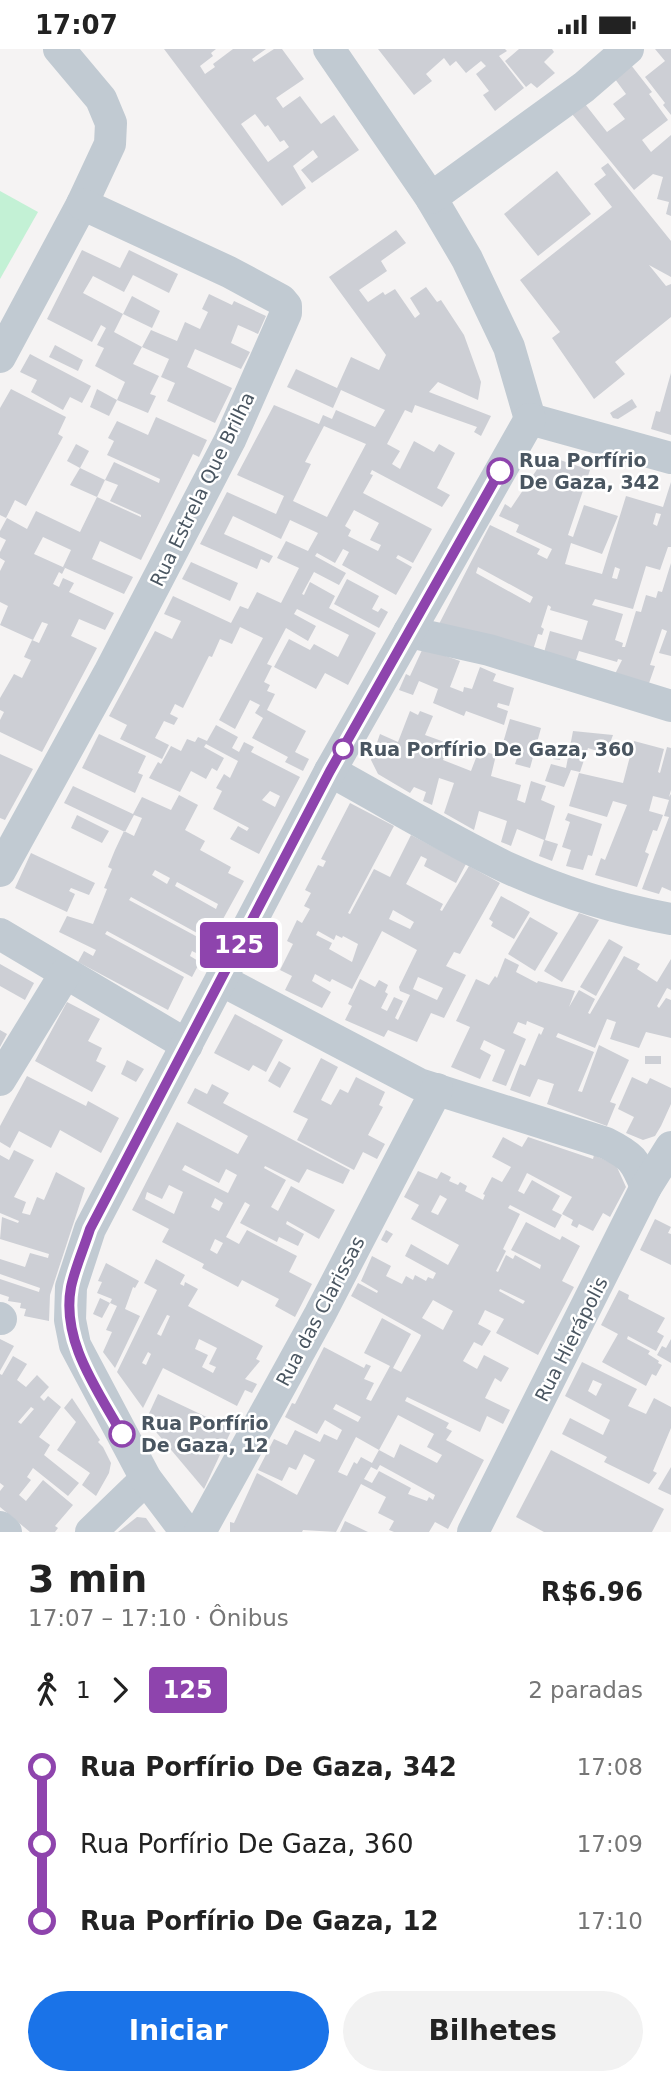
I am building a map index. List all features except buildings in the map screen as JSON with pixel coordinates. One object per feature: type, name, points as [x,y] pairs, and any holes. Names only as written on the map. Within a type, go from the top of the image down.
[{"type":"street","points":[[0,357],[82,204],[110,144],[111,123],[101,99],[59,49]]},
{"type":"street","points":[[186,1532],[146,1479],[75,1345],[70,1320],[71,1287],[90,1229],[330,771],[530,419],[509,347],[467,259],[431,198],[329,49]]},
{"type":"street","points":[[431,198],[584,87],[628,49]]},
{"type":"street","name":"Rua Estrela Que Brilha","points":[[0,871],[230,440],[286,313],[286,306],[281,300],[229,272],[82,204]]},
{"type":"street","points":[[530,419],[671,459]]},
{"type":"street","points":[[409,632],[489,650],[671,706]]},
{"type":"street","points":[[330,771],[509,868],[554,886],[645,914],[671,919]]},
{"type":"street","points":[[0,934],[187,1045]]},
{"type":"street","points":[[0,1080],[65,974]]},
{"type":"street","points":[[221,980],[419,1084],[606,1143],[629,1154],[646,1187]]},
{"type":"street","name":"Rua das Clarissas","points":[[200,1532],[320,1314],[437,1089]]},
{"type":"street","name":"Rua Hierápolis","points":[[473,1532],[646,1187],[671,1147]]},
{"type":"street","points":[[91,1532],[146,1479]]},
{"type":"street","points":[[0,1527],[6,1532]]},
{"type":"green space","points":[[0,191],[38,212],[0,279]]},
{"type":"bus line","name":"125","points":[[122,1434],[75,1345],[70,1320],[71,1287],[90,1229],[330,771],[500,471]]},
{"type":"place","name":"Rua Porfírio De Gaza, 342","points":[[500,471]]},
{"type":"place","name":"Rua Porfírio De Gaza, 360","points":[[343,749]]},
{"type":"place","name":"Rua Porfírio De Gaza, 12","points":[[122,1434]]}]
